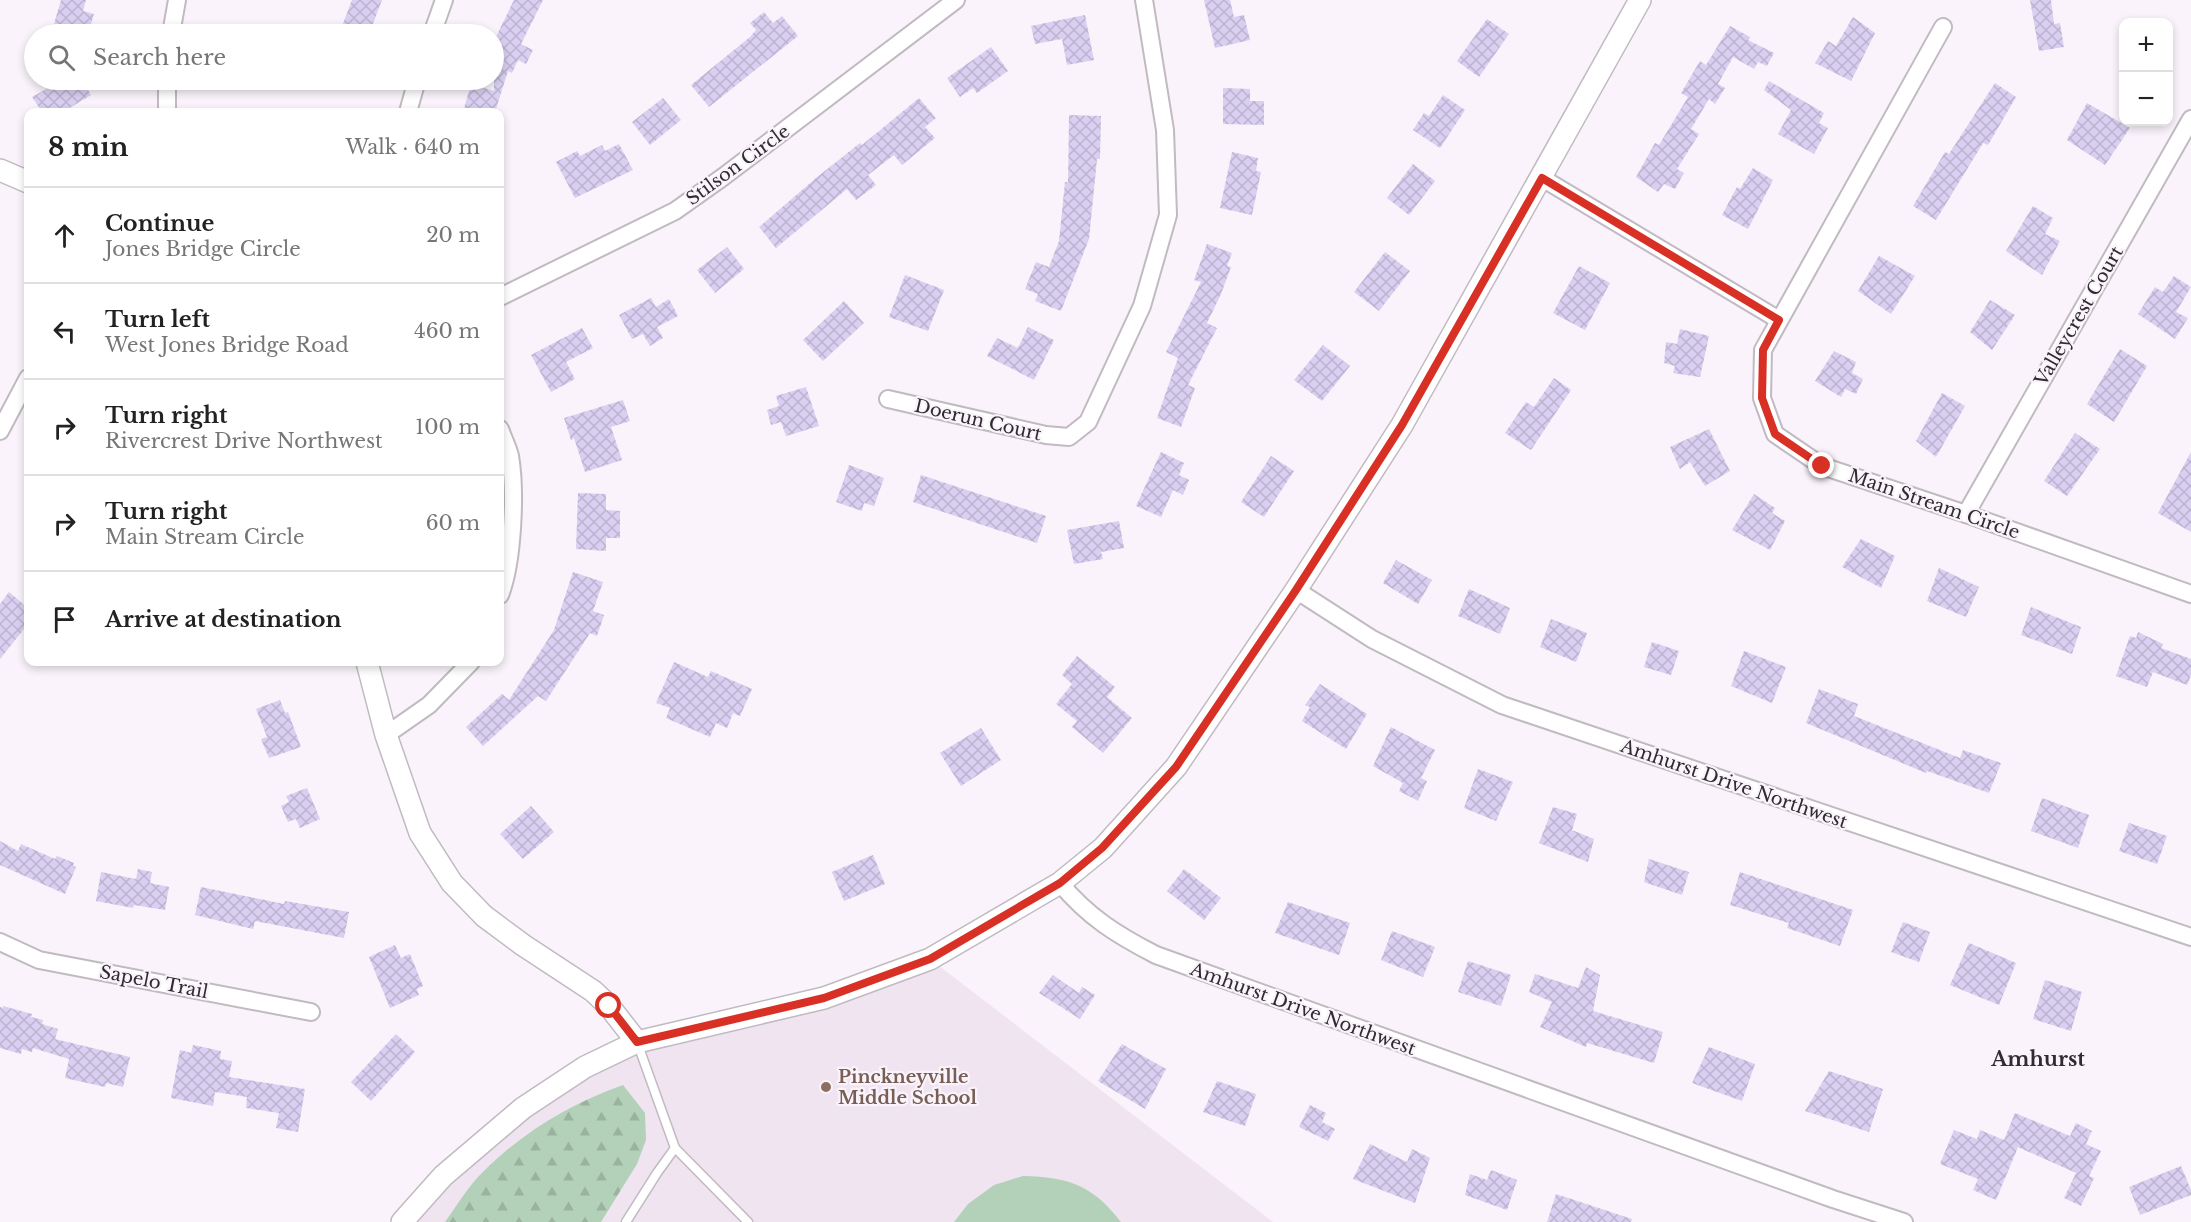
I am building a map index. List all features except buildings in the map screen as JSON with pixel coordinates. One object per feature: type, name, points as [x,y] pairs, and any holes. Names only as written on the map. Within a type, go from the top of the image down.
[{"type":"street","points":[[173,24],[177,0]]},
{"type":"street","points":[[436,24],[444,0]]},
{"type":"street","name":"Stilson Circle","points":[[504,295],[675,211],[956,0]]},
{"type":"street","name":"Doerun Court","points":[[888,399],[1025,431],[1069,437],[1088,422],[1142,306],[1168,215],[1165,130],[1144,0]]},
{"type":"street","points":[[402,1222],[442,1176],[523,1108],[585,1067],[637,1042],[824,998],[930,959],[1060,883],[1102,848],[1176,767],[1296,590],[1402,425],[1640,0]]},
{"type":"street","name":"Main Stream Circle","points":[[1943,27],[1763,350],[1762,398],[1775,434],[1822,466],[1966,514],[2191,594]]},
{"type":"street","points":[[167,90],[167,108]]},
{"type":"street","points":[[409,108],[414,90]]},
{"type":"street","name":"Valleycrest Court","points":[[1966,514],[2191,119]]},
{"type":"street","points":[[0,170],[24,180]]},
{"type":"street","points":[[1542,178],[1779,320]]},
{"type":"street","points":[[0,431],[24,386]]},
{"type":"street","points":[[504,439],[510,453],[514,496],[504,585]]},
{"type":"street","name":"Amhurst Drive Northwest","points":[[1296,590],[1372,639],[1502,705],[2191,937]]},
{"type":"street","points":[[368,666],[386,735],[420,833],[452,883],[484,916],[593,991],[609,1006],[637,1042]]},
{"type":"street","points":[[386,735],[429,705],[467,666]]},
{"type":"street","name":"Amhurst Drive Northwest","points":[[1060,883],[1076,902],[1118,936],[1156,955],[1810,1191],[1904,1222]]},
{"type":"street","name":"Sapelo Trail","points":[[0,942],[39,960],[311,1012]]},
{"type":"lane","points":[[637,1042],[675,1148],[748,1222]]},
{"type":"lane","points":[[626,1222],[675,1148]]},
{"type":"shaded area","name":"Pinckneyville Middle School","points":[[930,959],[1273,1222],[406,1222],[443,1176],[585,1067]]},
{"type":"green space","points":[[623,1085],[645,1113],[646,1140],[637,1164],[601,1222],[445,1222],[474,1182],[527,1134],[583,1101]]},
{"type":"green space","points":[[1023,1176],[1054,1178],[1089,1191],[1100,1199],[1121,1222],[954,1222],[968,1204],[994,1185]]},
{"type":"place","name":"Pinckneyville Middle School","points":[[826,1087]]},
{"type":"district","name":"Amhurst","points":[[2038,1059]]},
{"type":"route","points":[[609,1006],[637,1042],[824,998],[930,959],[1060,883],[1102,848],[1176,767],[1296,590],[1402,425],[1542,178],[1779,320],[1763,350],[1762,398],[1775,434],[1822,466]]}]
